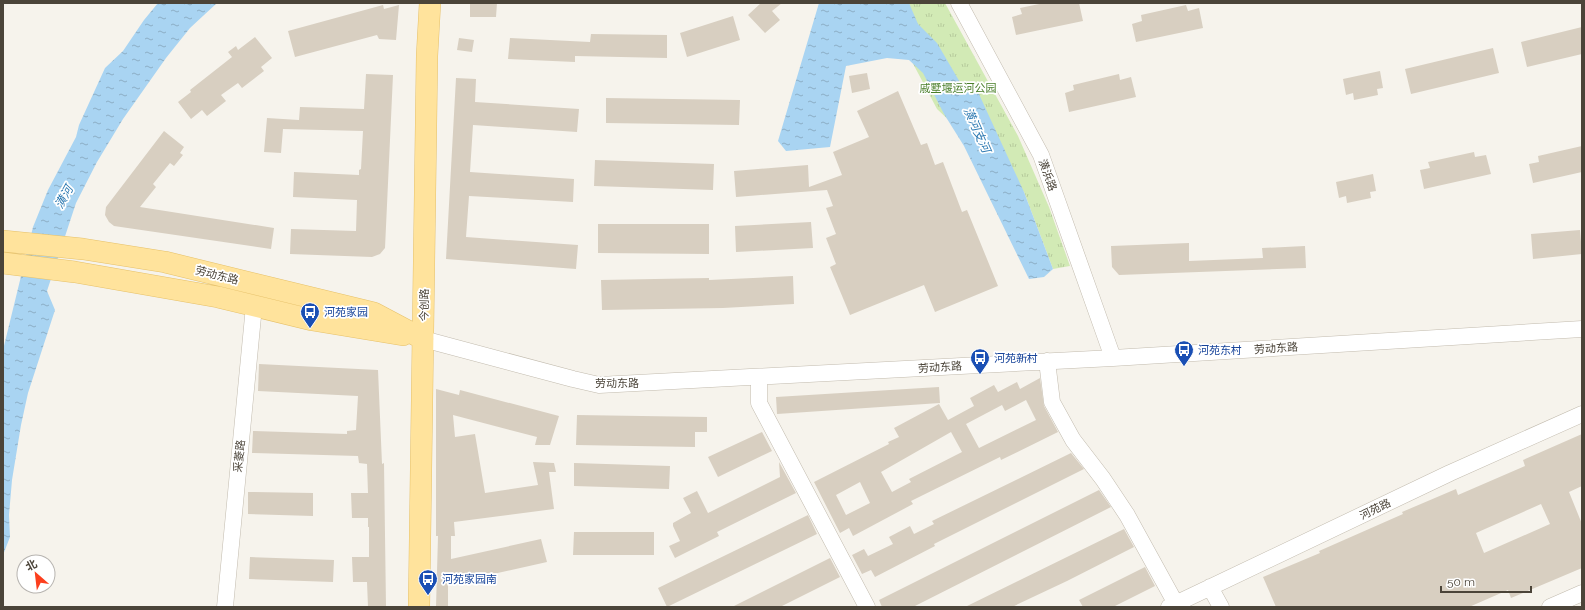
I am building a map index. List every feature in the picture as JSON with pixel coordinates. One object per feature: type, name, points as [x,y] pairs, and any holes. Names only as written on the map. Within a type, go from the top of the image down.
[{"type":"main road","name":"今创路","points":[[419,607],[427,56],[430,3]]},
{"type":"main road","name":"劳动东路","points":[[13,242],[82,249],[165,262],[374,313],[423,339]]},
{"type":"main road","name":"劳动东路","points":[[9,263],[75,272],[218,297],[312,320],[423,339]]},
{"type":"street","name":"潢浜路","points":[[959,3],[1041,155],[1112,358]]},
{"type":"street","name":"采菱路","points":[[225,607],[254,306]]},
{"type":"street","name":"劳动东路","points":[[423,339],[573,380],[599,385],[1112,358],[1582,330]]},
{"type":"street","points":[[1047,361],[1052,402],[1073,440],[1103,479],[1127,515],[1173,605]]},
{"type":"street","points":[[759,377],[759,403],[867,607]]},
{"type":"street","name":"河苑路","points":[[1173,605],[1450,473],[1582,414]]},
{"type":"street","points":[[1210,587],[1221,607]]},
{"type":"street","points":[[1550,607],[1582,593]]},
{"type":"green space","name":"戚墅堰运河公园","points":[[881,3],[945,3],[1018,136],[1049,207],[1070,266],[1053,269],[1024,192],[937,109]]},
{"type":"water","name":"潢河","points":[[158,3],[217,3],[190,28],[166,58],[123,119],[97,162],[76,203],[47,291],[55,310],[28,393],[21,425],[12,480],[9,515],[10,537],[3,555],[3,350],[33,227],[48,190],[76,137],[79,125],[105,68],[123,51],[144,20]]},
{"type":"water","name":"潢河支河","points":[[819,3],[909,3],[918,24],[937,43],[961,84],[978,92],[1024,192],[1053,269],[1044,277],[1029,279],[964,146],[944,114],[923,73],[909,60],[887,58],[846,66],[830,147],[786,151],[778,141]]},
{"type":"building","points":[[470,3],[497,3],[496,17],[470,17]]},
{"type":"building","points":[[761,3],[782,3],[772,11],[780,20],[765,33],[748,15]]},
{"type":"building","points":[[1044,3],[1079,3],[1083,21],[1016,35],[1012,17],[1022,14],[1020,8]]},
{"type":"building","points":[[383,5],[384,9],[399,5],[396,40],[379,39],[377,35],[295,57],[288,31]]},
{"type":"building","points":[[1186,5],[1188,11],[1199,8],[1203,28],[1136,42],[1132,24],[1142,21],[1141,15]]},
{"type":"building","points":[[733,16],[740,40],[687,57],[680,33]]},
{"type":"building","points":[[1582,27],[1582,54],[1527,67],[1521,42]]},
{"type":"building","points":[[591,34],[667,35],[667,58],[575,56],[575,62],[508,59],[510,38],[590,42]]},
{"type":"building","points":[[255,37],[272,58],[261,67],[264,71],[242,88],[238,83],[221,95],[226,101],[207,116],[202,110],[191,119],[178,102],[191,92],[190,90],[232,57],[228,52],[236,46],[238,50]]},
{"type":"building","points":[[459,38],[474,40],[472,52],[457,50]]},
{"type":"building","points":[[1493,48],[1499,73],[1411,94],[1405,69]]},
{"type":"building","points":[[1380,71],[1383,88],[1377,89],[1378,95],[1354,100],[1353,93],[1346,95],[1343,79]]},
{"type":"building","points":[[867,73],[870,89],[852,93],[849,76]]},
{"type":"building","points":[[366,74],[393,75],[385,248],[380,254],[372,257],[290,254],[291,229],[356,231],[357,200],[293,197],[294,172],[359,175],[359,170],[361,169],[363,131],[283,129],[281,153],[264,152],[267,118],[299,120],[300,107],[364,109]]},
{"type":"building","points":[[1119,74],[1120,80],[1131,77],[1136,97],[1069,112],[1065,93],[1074,90],[1073,85]]},
{"type":"building","points":[[456,78],[476,79],[475,102],[579,109],[577,132],[473,125],[470,172],[574,179],[573,202],[469,196],[466,237],[578,245],[576,269],[446,259]]},
{"type":"building","points":[[898,91],[921,145],[927,143],[935,165],[943,162],[962,212],[967,210],[998,286],[935,312],[924,285],[850,315],[830,267],[836,264],[826,238],[836,234],[826,208],[833,206],[827,190],[736,197],[734,171],[808,165],[809,187],[842,175],[833,152],[869,137],[857,111]]},
{"type":"building","points":[[606,98],[740,100],[739,125],[606,123]]},
{"type":"building","points":[[164,131],[184,147],[180,153],[183,155],[174,166],[170,163],[153,184],[156,187],[140,207],[274,228],[271,249],[114,226],[109,222],[105,215],[106,207]]},
{"type":"building","points":[[1582,146],[1582,172],[1533,183],[1529,164],[1539,162],[1538,156]]},
{"type":"building","points":[[1474,152],[1475,157],[1486,155],[1491,174],[1424,189],[1420,170],[1430,168],[1428,162]]},
{"type":"building","points":[[595,160],[714,164],[713,190],[594,186]]},
{"type":"building","points":[[1373,174],[1376,191],[1370,192],[1371,198],[1347,203],[1346,196],[1339,198],[1336,182]]},
{"type":"building","points":[[811,222],[813,248],[736,252],[735,226]]},
{"type":"building","points":[[598,224],[709,224],[709,254],[598,253]]},
{"type":"building","points":[[1580,230],[1582,254],[1533,259],[1531,234]]},
{"type":"building","points":[[1189,243],[1189,261],[1263,258],[1262,248],[1305,246],[1306,268],[1119,275],[1112,267],[1111,246]]},
{"type":"building","points":[[793,276],[794,304],[723,308],[602,310],[601,280],[709,278],[709,280]]},
{"type":"building","points":[[259,364],[378,370],[382,464],[384,463],[386,607],[368,607],[367,582],[353,582],[352,557],[369,557],[368,518],[352,518],[351,493],[368,493],[367,464],[359,463],[358,456],[252,453],[253,431],[347,434],[347,431],[356,430],[358,396],[258,391]]},
{"type":"building","points":[[1040,378],[1044,406],[1058,432],[1001,460],[1000,457],[911,501],[913,504],[853,536],[849,528],[840,533],[814,482],[889,444],[888,442],[899,437],[894,428],[939,404],[948,420],[974,406],[970,398],[994,385],[998,392],[1017,382],[1020,389]],"holes":[[[1026,400],[1036,420],[979,448],[966,424],[1002,405],[1005,411]],[[951,432],[962,452],[909,479],[911,482],[892,492],[881,472]],[[860,482],[870,503],[846,515],[836,495]]]},
{"type":"building","points":[[939,387],[940,403],[777,414],[776,397]]},
{"type":"building","points":[[436,389],[459,395],[460,390],[559,416],[550,445],[535,445],[537,437],[453,415],[455,437],[475,434],[485,493],[538,485],[533,462],[554,463],[556,472],[549,472],[554,509],[454,522],[455,536],[451,536],[451,559],[541,539],[547,562],[448,584],[448,607],[436,607],[438,536],[436,536]]},
{"type":"building","points":[[577,415],[707,417],[707,432],[695,432],[695,447],[576,445]]},
{"type":"building","points":[[762,432],[772,451],[718,477],[708,457]]},
{"type":"building","points":[[1582,434],[1582,486],[1569,492],[1582,524],[1582,568],[1511,598],[1508,590],[1469,607],[1276,607],[1263,577],[1320,553],[1319,551],[1403,514],[1402,512],[1456,489],[1458,495],[1525,466],[1523,460]],"holes":[[[1541,504],[1550,524],[1484,553],[1476,533]]]},
{"type":"building","points":[[1071,453],[1084,469],[934,544],[935,546],[875,577],[871,570],[862,574],[852,555],[864,549],[868,556],[893,544],[889,537],[910,526],[914,534],[934,524],[932,521]]},
{"type":"building","points":[[779,462],[796,493],[717,532],[719,536],[675,558],[669,546],[680,541],[673,523],[691,513],[683,498],[697,491],[708,513],[780,477]]},
{"type":"building","points":[[574,463],[670,466],[669,489],[574,486]]},
{"type":"building","points":[[1099,490],[1111,507],[913,607],[882,607],[879,600]]},
{"type":"building","points":[[248,492],[313,493],[313,516],[248,514]]},
{"type":"building","points":[[808,515],[817,534],[667,607],[658,588]]},
{"type":"building","points":[[1124,529],[1134,547],[1067,581],[1012,607],[965,607]]},
{"type":"building","points":[[574,532],[654,532],[654,555],[573,555]]},
{"type":"building","points":[[250,557],[334,560],[333,582],[249,579]]},
{"type":"building","points":[[830,558],[840,577],[780,607],[732,607]]},
{"type":"building","points":[[1145,567],[1155,586],[1113,607],[1083,607],[1079,600]]},
{"type":"place","name":"河苑家园","points":[[310,329]]},
{"type":"place","name":"河苑东村","points":[[1184,367]]},
{"type":"place","name":"河苑新村","points":[[980,375]]},
{"type":"place","name":"河苑家园南","points":[[428,596]]}]
